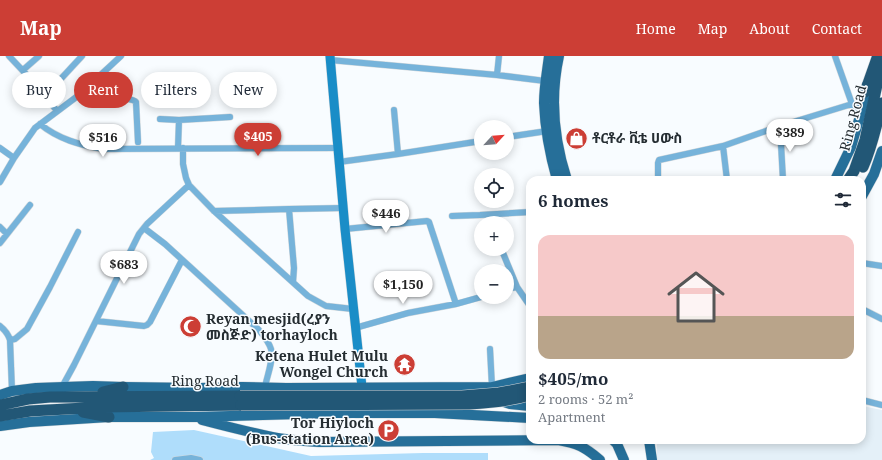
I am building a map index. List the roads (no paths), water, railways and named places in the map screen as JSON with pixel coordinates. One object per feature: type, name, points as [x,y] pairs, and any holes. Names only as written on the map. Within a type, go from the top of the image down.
[{"type":"highway","points":[[865,92],[878,56]]},
{"type":"highway","name":"Ring Road","points":[[851,176],[854,171],[865,140],[882,62]]},
{"type":"highway","name":"Ring Road","points":[[858,176],[876,131],[882,102]]},
{"type":"highway","points":[[86,396],[123,388]]},
{"type":"highway","name":"Ring Road","points":[[241,401],[499,394],[526,388]]},
{"type":"highway","name":"Ring Road","points":[[0,405],[28,399],[86,396],[241,401],[469,404],[512,400],[526,396]]},
{"type":"highway","points":[[0,416],[30,411],[241,401]]},
{"type":"highway","points":[[69,409],[109,417]]},
{"type":"main road","points":[[549,56],[545,81],[544,103],[550,149],[560,176]]},
{"type":"main road","points":[[559,56],[556,67],[555,82],[555,119],[561,176]]},
{"type":"main road","points":[[837,176],[850,147],[860,116],[872,56]]},
{"type":"main road","points":[[866,189],[874,174],[882,151]]},
{"type":"main road","points":[[0,394],[36,388],[93,386],[123,388],[468,388],[492,387],[526,379]]},
{"type":"main road","points":[[468,388],[490,398],[510,404],[526,406]]},
{"type":"main road","points":[[0,426],[29,422],[109,417],[195,417],[336,413],[435,414],[526,418]]},
{"type":"main road","points":[[195,417],[272,437],[319,442],[526,440]]},
{"type":"main road","points":[[576,444],[592,453],[600,460]]},
{"type":"main road","points":[[617,444],[624,460]]},
{"type":"main road","points":[[650,444],[652,460]]},
{"type":"street","points":[[9,56],[23,70],[39,56]]},
{"type":"street","points":[[66,73],[82,56]]},
{"type":"street","points":[[104,72],[121,56]]},
{"type":"street","points":[[497,75],[499,56]]},
{"type":"street","points":[[834,56],[852,104],[860,116]]},
{"type":"street","points":[[362,387],[337,148],[330,58],[545,81]]},
{"type":"street","points":[[0,182],[14,158],[35,128],[74,99]]},
{"type":"street","points":[[133,100],[136,102],[138,142]]},
{"type":"street","points":[[658,176],[659,160],[723,146],[780,126],[852,104]]},
{"type":"street","points":[[54,108],[57,112]]},
{"type":"street","points":[[394,110],[398,154]]},
{"type":"street","points":[[160,119],[179,120],[230,118]]},
{"type":"street","points":[[179,120],[180,148],[186,178],[189,185],[214,211],[308,296],[326,306],[353,309]]},
{"type":"street","points":[[40,124],[60,137],[103,149],[337,148]]},
{"type":"street","points":[[780,126],[783,176]]},
{"type":"street","points":[[514,136],[547,131]]},
{"type":"street","points":[[339,162],[474,142]]},
{"type":"street","points":[[723,146],[727,176]]},
{"type":"street","points":[[0,148],[14,158]]},
{"type":"street","points":[[62,387],[139,234],[189,185]]},
{"type":"street","points":[[0,243],[30,205]]},
{"type":"street","points":[[214,211],[343,208]]},
{"type":"street","points":[[289,209],[294,268],[293,282]]},
{"type":"street","points":[[452,216],[526,212]]},
{"type":"street","points":[[345,229],[426,221],[429,222],[456,304]]},
{"type":"street","points":[[0,227],[7,234]]},
{"type":"street","points":[[144,228],[165,244],[259,330],[271,349],[272,358],[265,387]]},
{"type":"street","points":[[10,340],[15,339],[27,329],[78,232]]},
{"type":"street","points":[[504,256],[517,286],[526,300]]},
{"type":"street","points":[[96,321],[144,326],[148,325],[182,260]]},
{"type":"street","points":[[866,264],[882,266]]},
{"type":"street","points":[[355,328],[408,313],[474,299]]},
{"type":"street","points":[[866,311],[882,319]]},
{"type":"street","points":[[0,326],[5,330],[10,340],[12,391]]},
{"type":"street","points":[[490,350],[492,387]]},
{"type":"street","points":[[866,401],[882,405]]},
{"type":"street","points":[[175,460],[191,458],[200,460]]},
{"type":"place","name":"ቶርቶራ ቪቴ ሀውስ","points":[[576,138]]},
{"type":"place","name":"Reyan mesjid(ረያን መስጅድ) torhayloch","points":[[190,327]]},
{"type":"place","name":"Ketena Hulet Mulu Wongel Church","points":[[404,364]]},
{"type":"place","name":"Tor Hiyloch (Bus-station Area)","points":[[389,431]]}]
